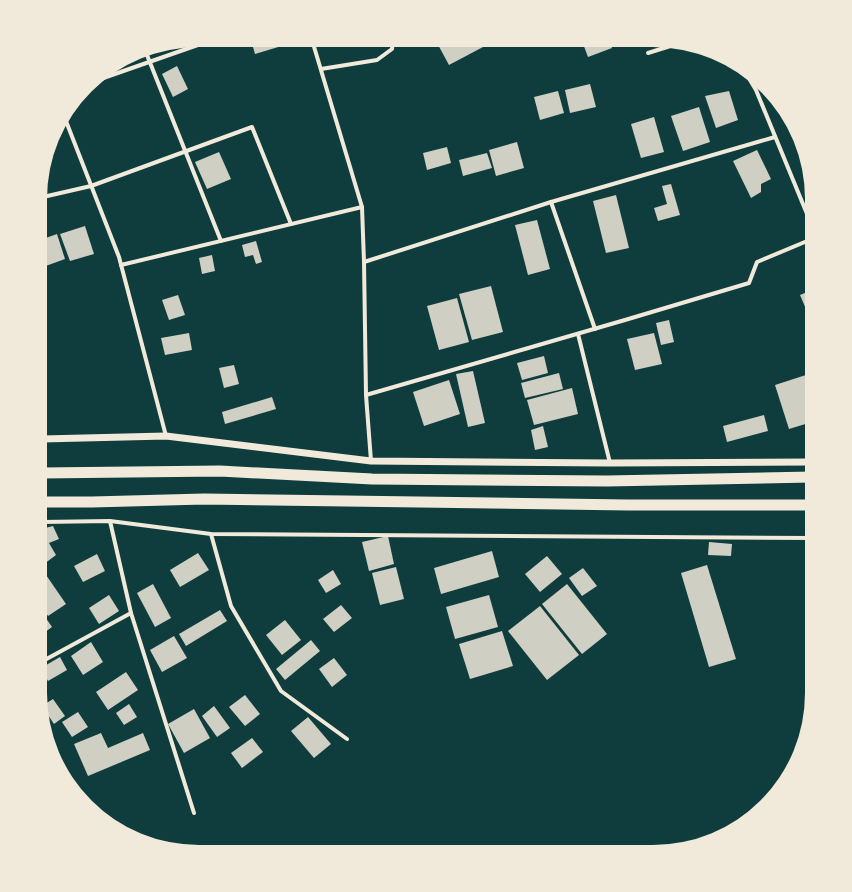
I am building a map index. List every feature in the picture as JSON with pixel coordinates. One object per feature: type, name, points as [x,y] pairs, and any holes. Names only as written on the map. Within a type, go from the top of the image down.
[{"type":"highway","points":[[47,473],[220,471],[372,479],[607,481],[805,477]]},
{"type":"highway","points":[[47,502],[204,499],[628,505],[805,505]]},
{"type":"street","points":[[109,76],[192,47]]},
{"type":"street","points":[[314,47],[362,207],[366,395],[371,461]]},
{"type":"street","points":[[321,69],[377,60],[392,50],[392,47]]},
{"type":"street","points":[[648,53],[666,47]]},
{"type":"street","points":[[147,56],[221,241]]},
{"type":"street","points":[[753,85],[805,209]]},
{"type":"street","points":[[67,123],[119,257],[166,436]]},
{"type":"street","points":[[47,196],[91,186],[252,127],[291,224]]},
{"type":"street","points":[[364,262],[551,202],[775,137]]},
{"type":"street","points":[[551,202],[595,329]]},
{"type":"street","points":[[121,265],[362,207]]},
{"type":"street","points":[[366,395],[749,283],[758,262],[805,242]]},
{"type":"street","points":[[578,334],[610,463]]},
{"type":"street","points":[[47,439],[166,436],[371,461],[610,463],[805,462]]},
{"type":"street","points":[[110,521],[131,613],[194,813]]},
{"type":"street","points":[[47,522],[110,521],[211,534],[805,538]]},
{"type":"street","points":[[211,534],[231,606],[282,691],[347,739]]},
{"type":"street","points":[[47,658],[131,613]]},
{"type":"building","points":[[253,47],[278,47],[255,54]]},
{"type":"building","points":[[439,47],[483,47],[449,65]]},
{"type":"building","points":[[584,47],[612,48],[588,57]]},
{"type":"building","points":[[177,66],[188,89],[173,97],[162,74]]},
{"type":"building","points":[[590,84],[596,107],[570,113],[565,90]]},
{"type":"building","points":[[558,91],[564,113],[540,120],[534,97]]},
{"type":"building","points":[[729,91],[738,120],[716,128],[705,96]]},
{"type":"building","points":[[699,107],[710,142],[683,151],[671,116]]},
{"type":"building","points":[[654,117],[664,152],[641,158],[631,124]]},
{"type":"building","points":[[517,142],[524,168],[496,176],[489,150]]},
{"type":"building","points":[[447,147],[451,163],[427,170],[423,153]]},
{"type":"building","points":[[757,150],[771,179],[761,184],[761,192],[751,198],[733,161]]},
{"type":"building","points":[[219,152],[231,179],[207,189],[195,162]]},
{"type":"building","points":[[487,153],[492,168],[463,176],[459,160]]},
{"type":"building","points":[[671,184],[680,215],[658,221],[654,208],[667,204],[662,186]]},
{"type":"building","points":[[616,195],[629,248],[606,253],[593,201]]},
{"type":"building","points":[[537,220],[550,269],[528,275],[515,225]]},
{"type":"building","points":[[85,226],[94,254],[70,261],[60,234]]},
{"type":"building","points":[[57,234],[65,259],[47,266],[47,238]]},
{"type":"building","points":[[256,241],[262,262],[256,264],[253,255],[245,257],[242,245]]},
{"type":"building","points":[[212,255],[215,271],[202,274],[199,258]]},
{"type":"building","points":[[491,286],[503,332],[472,340],[459,294]]},
{"type":"building","points":[[805,293],[805,307],[800,295]]},
{"type":"building","points":[[178,295],[185,315],[169,320],[162,300]]},
{"type":"building","points":[[457,298],[469,342],[439,350],[427,306]]},
{"type":"building","points":[[669,320],[674,342],[661,345],[656,323]]},
{"type":"building","points":[[189,333],[192,350],[165,355],[161,338]]},
{"type":"building","points":[[654,333],[662,364],[635,370],[627,339]]},
{"type":"building","points":[[544,356],[548,373],[522,380],[517,363]]},
{"type":"building","points":[[234,365],[239,384],[224,388],[219,368]]},
{"type":"building","points":[[473,371],[485,423],[468,427],[456,374]]},
{"type":"building","points":[[559,373],[563,389],[525,398],[521,383]]},
{"type":"building","points":[[805,375],[805,424],[789,429],[775,385]]},
{"type":"building","points":[[449,380],[460,414],[424,426],[413,392]]},
{"type":"building","points":[[572,388],[578,414],[534,425],[527,400]]},
{"type":"building","points":[[272,397],[276,409],[225,424],[222,412]]},
{"type":"building","points":[[764,415],[768,431],[727,442],[723,426]]},
{"type":"building","points":[[543,426],[548,447],[535,450],[531,430]]},
{"type":"building","points":[[53,526],[59,539],[49,543],[56,555],[47,562],[47,528]]},
{"type":"building","points":[[388,536],[394,564],[369,571],[362,542]]},
{"type":"building","points":[[709,542],[732,544],[731,556],[708,555]]},
{"type":"building","points":[[492,551],[499,577],[441,594],[434,568]]},
{"type":"building","points":[[198,553],[209,570],[180,587],[170,570]]},
{"type":"building","points":[[97,554],[105,571],[83,582],[74,566]]},
{"type":"building","points":[[547,556],[562,574],[540,592],[525,574]]},
{"type":"building","points":[[707,565],[736,659],[709,667],[681,573]]},
{"type":"building","points":[[396,567],[404,599],[380,605],[372,573]]},
{"type":"building","points":[[583,568],[597,586],[582,596],[569,578]]},
{"type":"building","points":[[333,570],[341,584],[326,593],[318,580]]},
{"type":"building","points":[[47,576],[66,604],[48,616],[47,614]]},
{"type":"building","points":[[153,584],[171,618],[155,627],[137,593]]},
{"type":"building","points":[[567,584],[607,634],[582,654],[542,604]]},
{"type":"building","points":[[109,595],[119,611],[99,624],[89,608]]},
{"type":"building","points":[[489,595],[498,627],[455,639],[446,607]]},
{"type":"building","points":[[341,605],[352,618],[334,632],[323,619]]},
{"type":"building","points":[[540,606],[579,655],[547,680],[508,631]]},
{"type":"building","points":[[220,610],[227,621],[186,646],[179,634]]},
{"type":"building","points":[[47,620],[52,627],[47,631]]},
{"type":"building","points":[[285,620],[301,640],[282,655],[266,635]]},
{"type":"building","points":[[502,631],[513,666],[470,679],[459,644]]},
{"type":"building","points":[[174,636],[187,658],[162,672],[150,650]]},
{"type":"building","points":[[311,640],[320,651],[285,680],[276,669]]},
{"type":"building","points":[[91,642],[103,662],[83,675],[71,656]]},
{"type":"building","points":[[60,657],[67,670],[48,681],[47,665]]},
{"type":"building","points":[[334,658],[347,675],[332,687],[319,669]]},
{"type":"building","points":[[126,672],[138,690],[108,710],[96,692]]},
{"type":"building","points":[[245,695],[260,714],[245,726],[229,707]]},
{"type":"building","points":[[53,699],[65,716],[54,724],[49,716],[47,703]]},
{"type":"building","points":[[129,704],[137,717],[124,725],[116,713]]},
{"type":"building","points":[[214,706],[230,728],[217,737],[202,716]]},
{"type":"building","points":[[194,709],[210,738],[184,753],[168,724]]},
{"type":"building","points":[[78,712],[88,727],[72,737],[62,722]]},
{"type":"building","points":[[308,717],[331,744],[314,758],[291,731]]},
{"type":"building","points":[[101,733],[108,748],[143,733],[150,750],[88,776],[74,744]]},
{"type":"building","points":[[252,738],[263,752],[242,768],[231,753]]}]
